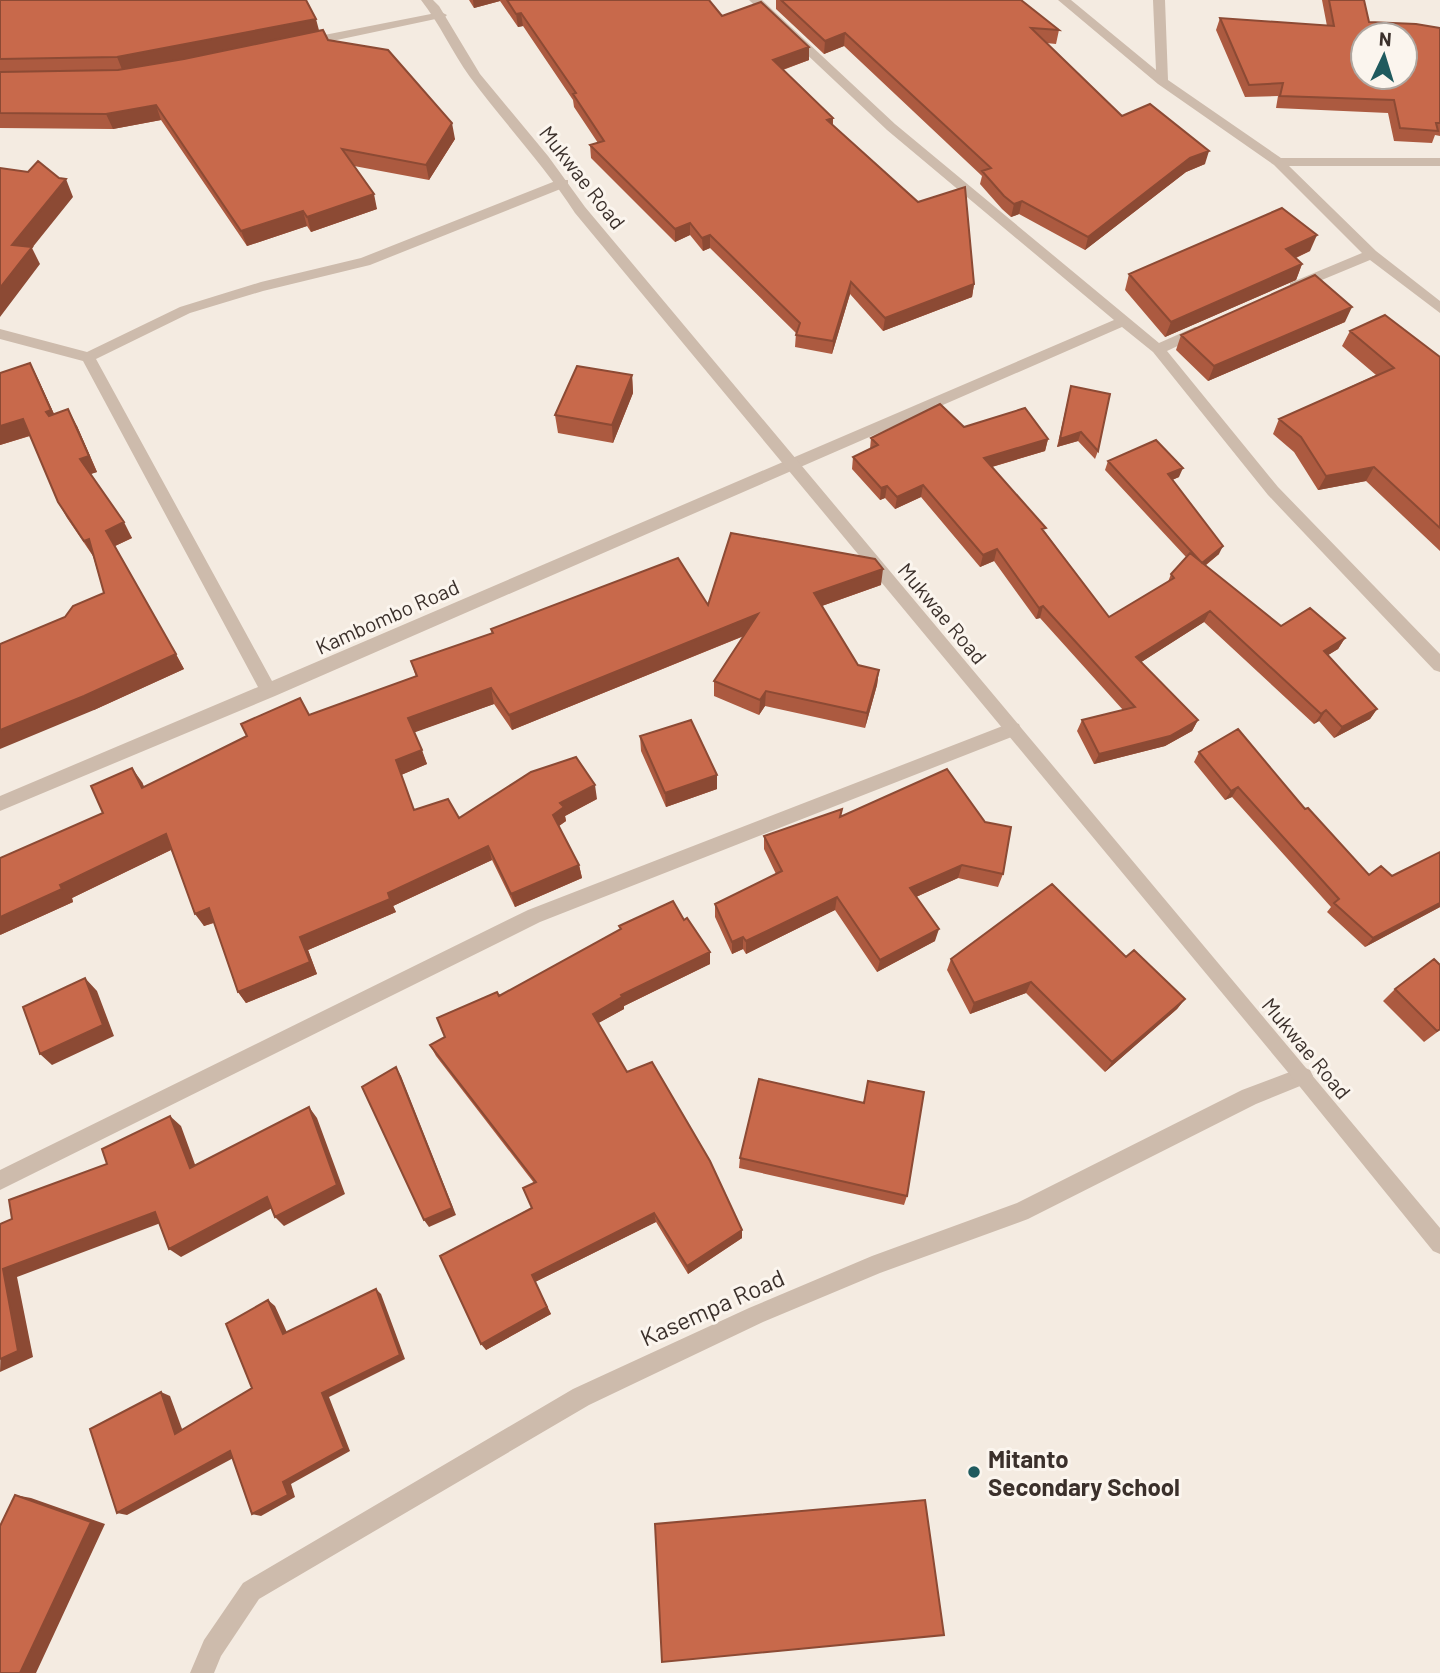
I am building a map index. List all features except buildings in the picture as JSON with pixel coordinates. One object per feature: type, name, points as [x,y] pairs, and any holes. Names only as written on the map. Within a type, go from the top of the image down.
[{"type":"street","name":"Mukwae Road","points":[[427,0],[442,15],[474,74],[563,183],[580,210],[1440,1244]]},
{"type":"street","points":[[755,0],[891,127],[1158,349],[1273,491],[1440,665]]},
{"type":"street","points":[[1065,0],[1162,81],[1278,162],[1371,254],[1440,308]]},
{"type":"street","points":[[1159,0],[1162,81]]},
{"type":"street","points":[[296,45],[442,15]]},
{"type":"street","points":[[1278,162],[1440,162]]},
{"type":"street","points":[[0,334],[88,357],[185,310],[261,287],[365,262],[563,183]]},
{"type":"street","points":[[1279,293],[1371,254]]},
{"type":"street","name":"Kambombo Road","points":[[0,804],[269,691],[788,462],[1123,321]]},
{"type":"street","points":[[1158,349],[1214,323]]},
{"type":"street","points":[[88,357],[269,691]]},
{"type":"street","points":[[0,1180],[534,916],[1013,729]]},
{"type":"street","name":"Kasempa Road","points":[[202,1673],[212,1648],[251,1591],[581,1396],[755,1315],[879,1263],[1021,1212],[1249,1097],[1303,1076]]},
{"type":"place","name":"Mitanto Secondary School","points":[[974,1472]]}]
